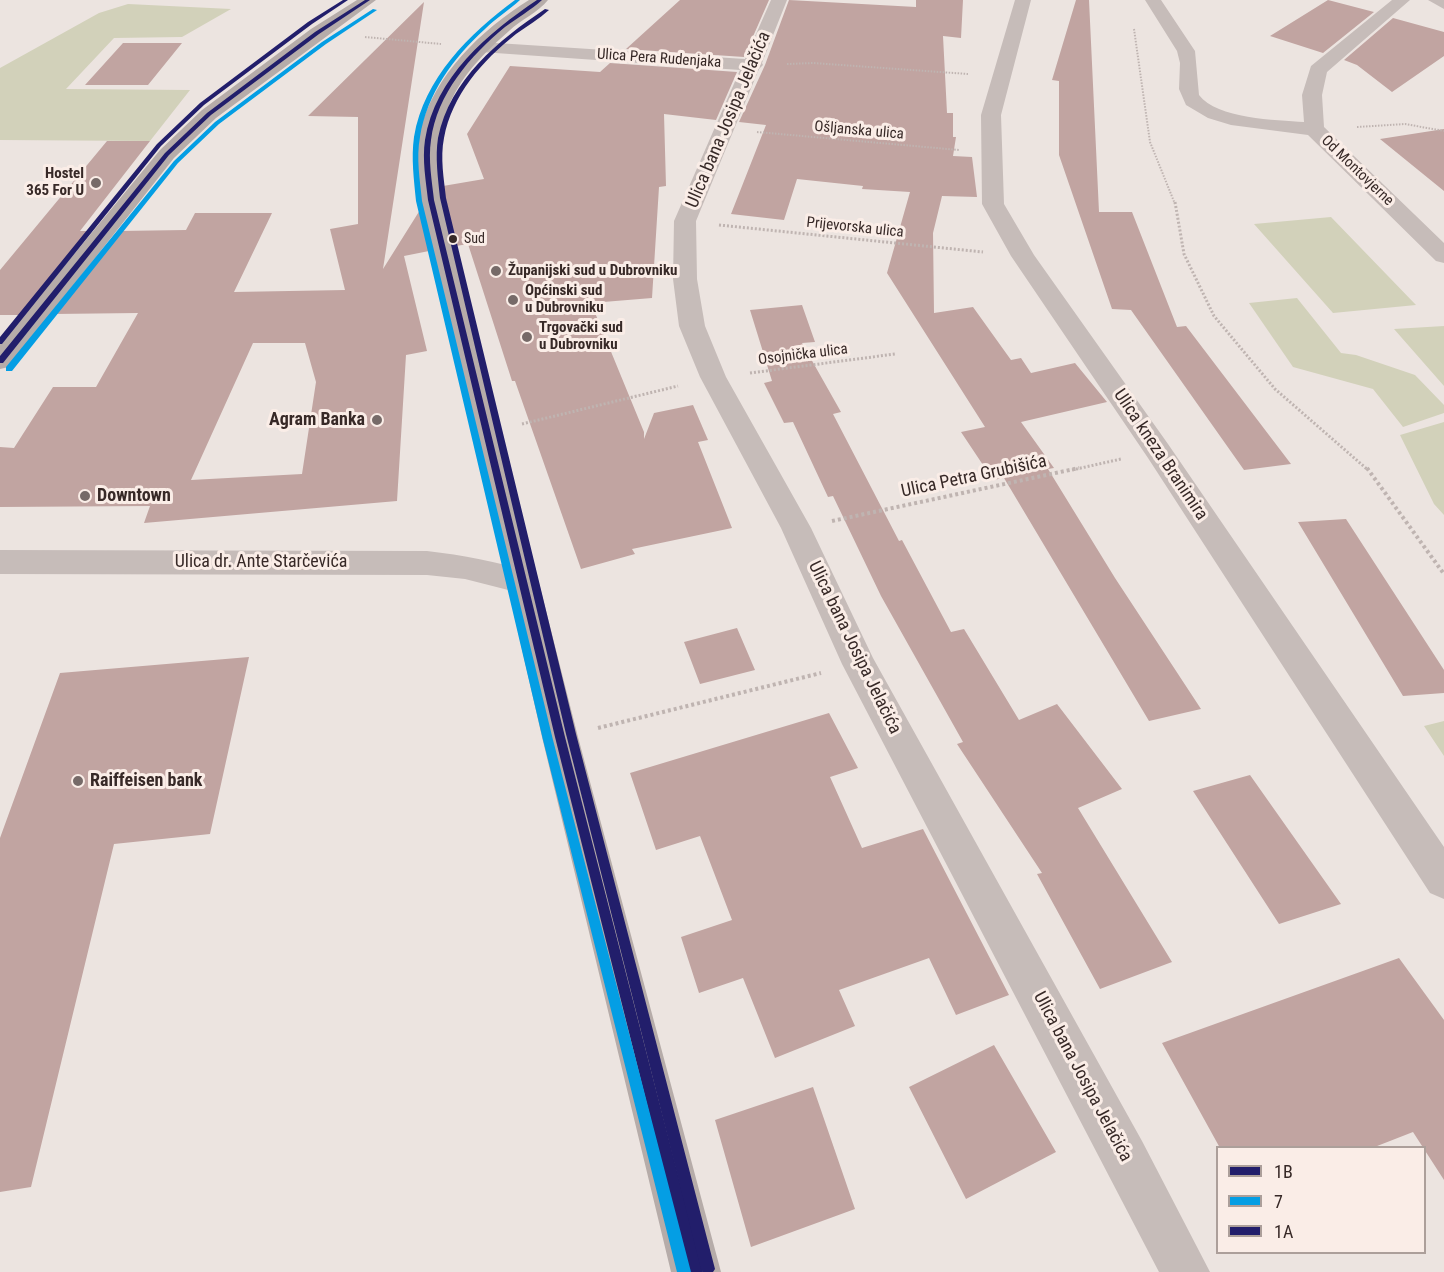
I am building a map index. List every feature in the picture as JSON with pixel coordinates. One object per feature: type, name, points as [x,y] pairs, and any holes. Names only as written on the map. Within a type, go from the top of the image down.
[{"type":"main road","points":[[0,361],[167,154],[209,114],[317,33],[368,0]]},
{"type":"main road","points":[[540,0],[506,24],[481,47],[447,90],[430,132],[428,164],[431,200],[520,581],[620,985],[696,1272]]},
{"type":"street","name":"Ulica bana Josipa Jelačića","points":[[779,0],[754,65],[723,129],[685,221],[685,279],[692,326],[713,377],[796,528],[858,664],[1126,1157],[1185,1272]]},
{"type":"street","name":"Ulica kneza Branimira","points":[[1023,0],[991,115],[993,204],[1023,256],[1158,451],[1444,880]]},
{"type":"street","points":[[1153,0],[1187,53],[1188,89],[1194,102],[1212,112],[1251,123],[1314,129]]},
{"type":"street","name":"Od Montovjerne","points":[[1402,0],[1318,70],[1312,95],[1314,129],[1444,256]]},
{"type":"street","points":[[1436,0],[1444,4]]},
{"type":"street","name":"Ulica Pera Rudenjaka","points":[[481,47],[754,65]]},
{"type":"street","name":"Ulica dr. Ante Starčevića","points":[[0,562],[427,563],[465,567],[520,581]]},
{"type":"path","points":[[1133,21],[1150,142],[1175,202],[1184,254],[1214,316],[1275,389],[1364,464],[1444,574]]},
{"type":"path","points":[[317,33],[481,47]]},
{"type":"path","points":[[754,65],[813,63],[1000,76]]},
{"type":"path","points":[[1314,129],[1406,124],[1444,130]]},
{"type":"path","name":"Ošljanska ulica","points":[[723,129],[993,153]]},
{"type":"path","name":"Prijevorska ulica","points":[[685,221],[1023,256]]},
{"type":"path","name":"Osojnička ulica","points":[[485,432],[713,377],[895,354]]},
{"type":"path","name":"Ulica Petra Grubišića","points":[[796,528],[1158,451]]},
{"type":"path","points":[[560,738],[858,664]]},
{"type":"green space","points":[[128,4],[231,9],[182,37],[114,38],[66,89],[190,90],[150,141],[0,140],[0,68],[99,13]]},
{"type":"green space","points":[[1331,217],[1416,305],[1333,313],[1254,224]]},
{"type":"green space","points":[[1297,298],[1341,353],[1356,355],[1415,375],[1444,405],[1444,413],[1403,427],[1373,389],[1293,367],[1249,303]]},
{"type":"green space","points":[[1444,326],[1444,386],[1394,329]]},
{"type":"green space","points":[[1444,422],[1444,515],[1434,504],[1400,435]]},
{"type":"green space","points":[[1444,721],[1444,756],[1424,726]]},
{"type":"building","points":[[680,0],[769,0],[744,57],[626,49]]},
{"type":"building","points":[[789,0],[916,7],[916,0],[963,0],[961,38],[943,36],[947,113],[953,113],[953,137],[956,137],[953,156],[972,157],[977,197],[942,196],[933,233],[934,313],[973,307],[1011,360],[1021,358],[1031,373],[1075,363],[1107,402],[1021,422],[1054,468],[1048,469],[1115,578],[1201,709],[1149,721],[1004,478],[993,480],[961,432],[985,427],[887,273],[910,192],[862,189],[863,186],[797,179],[784,220],[731,214],[766,125],[739,122],[765,65]]},
{"type":"building","points":[[1076,0],[1089,0],[1099,212],[1132,212],[1177,327],[1186,326],[1291,464],[1244,470],[1131,310],[1112,309],[1059,155],[1059,81],[1052,80]]},
{"type":"building","points":[[1328,0],[1374,12],[1323,53],[1270,36]]},
{"type":"building","points":[[424,2],[383,269],[420,210],[429,251],[404,256],[427,351],[406,355],[397,501],[144,523],[150,506],[0,507],[0,447],[14,448],[53,387],[96,387],[138,313],[53,314],[119,231],[186,230],[195,213],[272,213],[234,292],[345,290],[330,229],[358,224],[358,117],[308,116]],"holes":[[[253,343],[305,343],[316,382],[302,474],[191,480]]]},
{"type":"building","points":[[1393,18],[1444,32],[1444,56],[1392,92],[1357,65],[1344,60]]},
{"type":"building","points":[[123,43],[182,43],[148,85],[85,85]]},
{"type":"building","points":[[610,63],[737,72],[716,120],[664,114],[666,186],[659,187],[652,298],[591,303],[644,432],[644,439],[654,413],[693,405],[708,440],[698,442],[732,528],[632,549],[635,554],[581,569],[515,381],[512,381],[468,244],[456,246],[443,186],[484,179],[467,134],[510,66],[600,72]]},
{"type":"building","points":[[1444,129],[1444,191],[1380,139]]},
{"type":"building","points":[[107,141],[150,141],[80,231],[90,231],[21,315],[0,315],[0,270]]},
{"type":"building","points":[[802,305],[815,342],[802,343],[841,412],[833,414],[899,541],[902,540],[951,632],[964,629],[1019,720],[1057,704],[1122,789],[1078,808],[1172,962],[1100,989],[1037,874],[1042,873],[957,744],[963,742],[881,596],[833,496],[828,497],[793,422],[784,423],[764,383],[772,381],[750,310]]},
{"type":"building","points":[[1346,519],[1444,670],[1444,693],[1403,696],[1298,522]]},
{"type":"building","points":[[737,628],[755,670],[700,684],[684,642]]},
{"type":"building","points":[[249,657],[210,834],[114,844],[31,1187],[0,1192],[0,838],[60,673]]},
{"type":"building","points":[[829,713],[858,768],[830,777],[862,848],[923,829],[1009,995],[956,1015],[929,958],[839,990],[855,1026],[775,1058],[743,978],[699,993],[681,937],[732,920],[700,836],[656,850],[630,773]]},
{"type":"building","points":[[1250,775],[1341,904],[1279,924],[1193,791]]},
{"type":"building","points":[[1399,958],[1444,1020],[1444,1180],[1426,1152],[1426,1146],[1422,1146],[1413,1132],[1377,1146],[1219,1146],[1162,1043]]},
{"type":"building","points":[[994,1045],[1056,1152],[966,1199],[909,1087]]},
{"type":"building","points":[[813,1087],[855,1209],[751,1247],[715,1120]]},
{"type":"transit line","name":"1A","points":[[0,342],[159,145],[202,104],[310,23],[346,0]]},
{"type":"transit line","name":"1B","points":[[0,361],[167,154],[209,114],[317,33],[368,0]]},
{"type":"transit line","name":"7","points":[[518,0],[484,26],[468,42],[441,77],[430,96],[422,116],[416,145],[419,201],[548,740],[684,1272]]},
{"type":"transit line","name":"1B","points":[[540,0],[503,26],[486,42],[454,77],[442,97],[433,118],[428,140],[431,200],[560,737],[696,1272]]},
{"type":"transit line","name":"7","points":[[9,369],[176,162],[217,123],[324,43],[375,10]]},
{"type":"transit line","name":"1A","points":[[547,10],[496,48],[455,98],[446,118],[440,146],[443,198],[571,734],[708,1269]]},
{"type":"place","name":"Hostel 365 For U","points":[[96,183]]},
{"type":"place","name":"Sud","points":[[453,239]]},
{"type":"place","name":"Županijski sud u Dubrovniku","points":[[496,271]]},
{"type":"place","name":"Općinski sud u Dubrovniku","points":[[513,300]]},
{"type":"place","name":"Trgovački sud u Dubrovniku","points":[[527,337]]},
{"type":"place","name":"Agram Banka","points":[[377,420]]},
{"type":"place","name":"Downtown","points":[[85,496]]},
{"type":"place","name":"Raiffeisen bank","points":[[78,781]]}]
